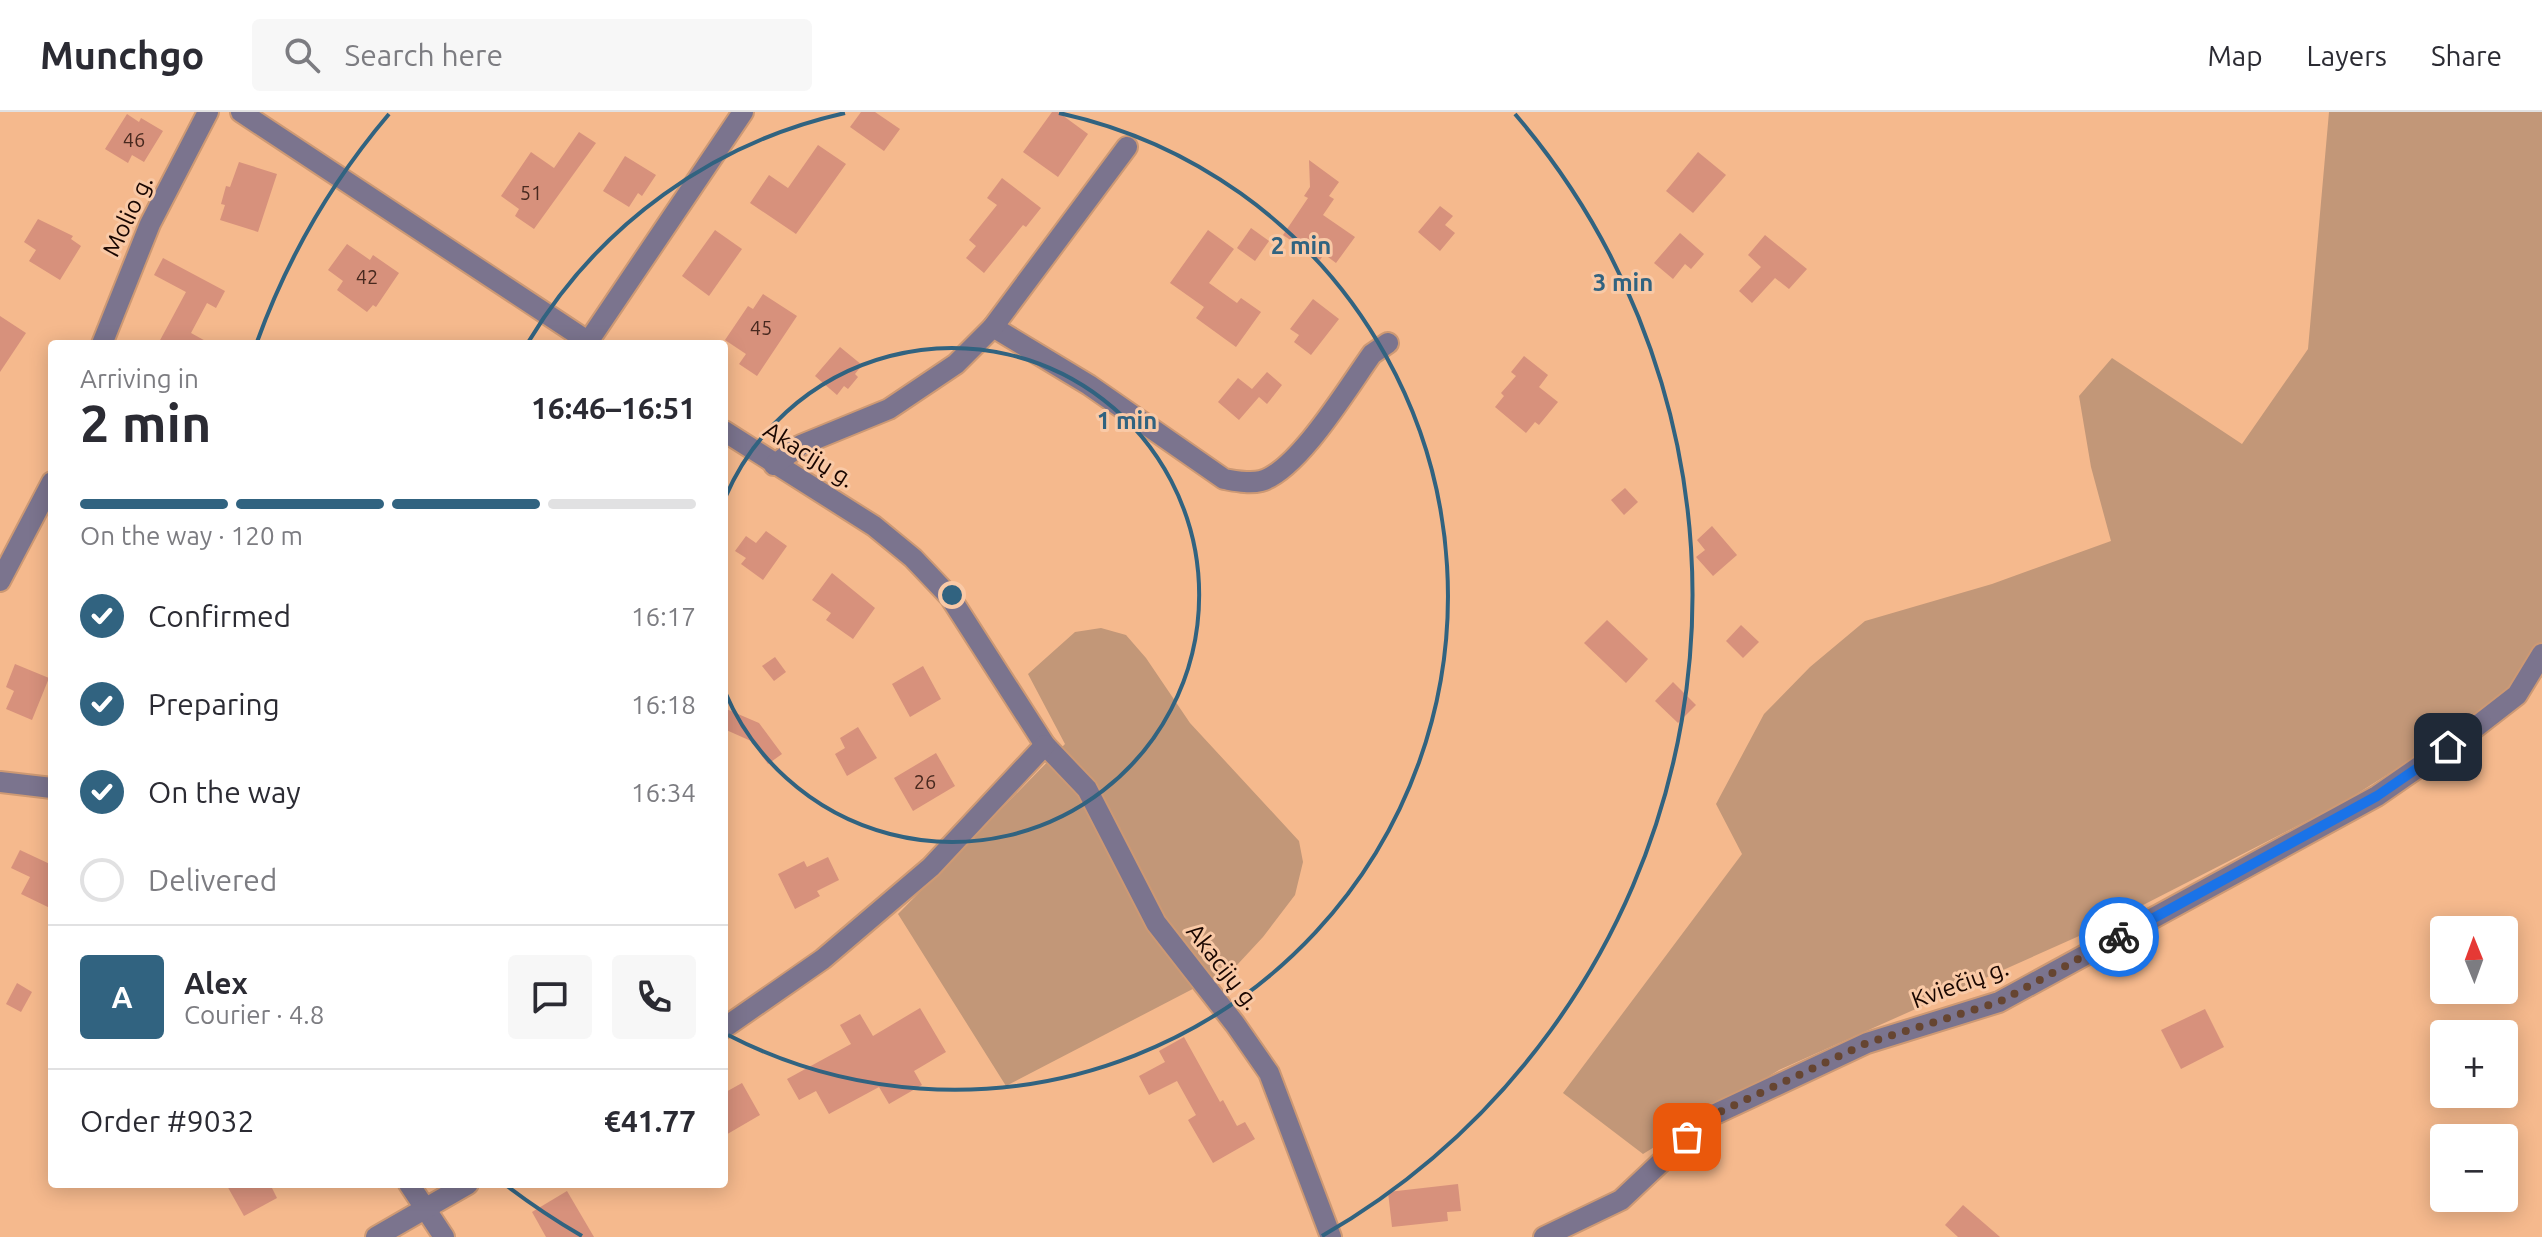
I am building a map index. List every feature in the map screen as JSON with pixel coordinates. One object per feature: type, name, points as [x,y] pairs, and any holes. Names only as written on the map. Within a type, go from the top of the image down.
[{"type":"street","name":"Molio g.","points":[[104,340],[150,224],[208,112]]},
{"type":"street","points":[[241,112],[585,340]]},
{"type":"street","points":[[592,340],[743,112]]},
{"type":"street","points":[[774,465],[801,445],[889,409],[956,364],[993,327],[1127,147]]},
{"type":"street","points":[[993,327],[1089,385],[1224,479],[1243,483],[1262,481],[1294,460],[1372,354],[1388,343]]},
{"type":"street","name":"Akacijų g.","points":[[728,434],[874,526],[913,558],[950,597],[1045,745],[1087,789],[1156,923],[1269,1073],[1331,1237]]},
{"type":"street","points":[[0,581],[48,490]]},
{"type":"street","name":"Kviečių g.","points":[[1544,1237],[1621,1200],[1709,1117],[1867,1043],[1999,1002],[2377,796],[2517,695],[2542,654]]},
{"type":"street","points":[[728,1025],[823,959],[931,867],[1045,745]]},
{"type":"street","points":[[0,782],[48,788]]},
{"type":"street","points":[[412,1188],[444,1237]]},
{"type":"street","points":[[376,1237],[461,1188]]},
{"type":"shaded area","points":[[2329,112],[2542,112],[2542,677],[2344,802],[2106,924],[1779,1070],[1643,1154],[1563,1093],[1742,854],[1716,804],[1764,714],[1810,667],[1865,621],[1992,584],[2111,541],[2091,467],[2079,396],[2112,358],[2242,444],[2308,349]]},
{"type":"shaded area","points":[[1101,628],[1126,635],[1146,658],[1190,723],[1299,841],[1303,862],[1295,895],[1263,937],[1225,978],[1210,980],[1006,1086],[898,914],[1065,744],[1028,674],[1075,632]]},
{"type":"building","points":[[861,112],[875,112],[900,129],[884,151],[850,127]]},
{"type":"building","points":[[1052,112],[1058,112],[1088,134],[1058,177],[1023,152]]},
{"type":"building","points":[[127,114],[163,131],[144,162],[132,155],[128,163],[105,149]]},
{"type":"building","points":[[579,132],[596,143],[534,229],[515,216],[519,209],[501,196],[531,152],[554,168]]},
{"type":"building","points":[[818,145],[846,164],[796,234],[750,203],[769,175],[788,188]]},
{"type":"building","points":[[1698,152],[1726,175],[1693,213],[1666,191]]},
{"type":"building","points":[[625,156],[656,175],[642,196],[638,193],[629,207],[603,191]]},
{"type":"building","points":[[1309,160],[1339,182],[1329,196],[1334,199],[1323,215],[1355,237],[1336,263],[1324,254],[1320,260],[1283,235],[1308,198],[1304,196],[1310,187]]},
{"type":"building","points":[[239,162],[277,174],[258,232],[220,220],[226,186],[230,187]]},
{"type":"building","points":[[1002,178],[1041,208],[984,273],[966,258],[976,246],[969,240],[997,205],[987,198]]},
{"type":"building","points":[[1440,206],[1453,216],[1445,225],[1455,233],[1440,251],[1418,232]]},
{"type":"building","points":[[38,219],[73,236],[71,239],[81,246],[60,280],[29,261],[36,250],[24,242]]},
{"type":"building","points":[[1251,228],[1269,241],[1255,261],[1237,248]]},
{"type":"building","points":[[715,230],[742,249],[709,296],[682,276]]},
{"type":"building","points":[[1208,230],[1234,249],[1209,283],[1237,303],[1241,298],[1261,312],[1236,347],[1196,318],[1204,307],[1170,283]]},
{"type":"building","points":[[1680,233],[1704,254],[1691,269],[1685,264],[1673,279],[1654,263]]},
{"type":"building","points":[[1765,235],[1807,269],[1789,289],[1775,278],[1752,303],[1739,291],[1761,267],[1748,255]]},
{"type":"building","points":[[347,244],[370,260],[373,255],[399,273],[376,307],[373,305],[367,312],[337,290],[343,281],[328,270]]},
{"type":"building","points":[[163,258],[225,291],[216,308],[207,303],[191,333],[204,340],[160,340],[186,292],[154,275]]},
{"type":"building","points":[[763,294],[797,316],[757,376],[739,364],[746,354],[725,340],[748,306],[753,309]]},
{"type":"building","points":[[1313,299],[1339,319],[1311,355],[1294,342],[1299,335],[1290,329]]},
{"type":"building","points":[[0,316],[26,333],[0,372]]},
{"type":"building","points":[[840,347],[862,365],[855,374],[858,377],[848,389],[844,386],[837,395],[815,376]]},
{"type":"building","points":[[1524,356],[1548,375],[1539,387],[1558,402],[1539,425],[1535,422],[1526,433],[1495,407],[1504,396],[1501,393],[1516,376],[1511,372]]},
{"type":"building","points":[[1267,372],[1282,385],[1267,404],[1259,397],[1239,420],[1218,402],[1238,378],[1252,389]]},
{"type":"building","points":[[1625,488],[1638,502],[1624,515],[1611,500]]},
{"type":"building","points":[[1712,526],[1737,555],[1713,576],[1696,557],[1705,550],[1697,540]]},
{"type":"building","points":[[766,531],[787,546],[763,580],[741,564],[746,558],[735,551],[746,536],[756,543]]},
{"type":"building","points":[[832,573],[875,608],[853,639],[826,620],[831,613],[812,600]]},
{"type":"building","points":[[1607,620],[1648,659],[1626,683],[1584,643]]},
{"type":"building","points":[[1741,625],[1759,642],[1743,658],[1726,641]]},
{"type":"building","points":[[775,657],[786,672],[774,681],[762,666]]},
{"type":"building","points":[[15,664],[48,678],[32,720],[6,709],[14,691],[6,687]]},
{"type":"building","points":[[923,666],[941,699],[910,717],[892,684]]},
{"type":"building","points":[[1673,682],[1696,705],[1678,723],[1655,701]]},
{"type":"building","points":[[728,710],[759,723],[782,754],[768,764],[751,741],[728,731]]},
{"type":"building","points":[[858,727],[877,758],[847,776],[835,754],[845,748],[840,738]]},
{"type":"building","points":[[936,753],[955,786],[913,811],[894,778]]},
{"type":"building","points":[[20,850],[48,863],[48,907],[21,894],[30,877],[11,868]]},
{"type":"building","points":[[828,857],[839,880],[817,891],[820,896],[795,909],[778,874],[804,861],[807,867]]},
{"type":"building","points":[[17,983],[32,992],[21,1012],[6,1004]]},
{"type":"building","points":[[920,1008],[946,1052],[914,1071],[922,1085],[889,1104],[879,1087],[829,1114],[816,1091],[799,1100],[787,1079],[851,1044],[840,1025],[860,1014],[873,1036]]},
{"type":"building","points":[[2205,1009],[2224,1047],[2181,1069],[2161,1030]]},
{"type":"building","points":[[1184,1037],[1220,1102],[1223,1100],[1237,1126],[1245,1122],[1255,1139],[1213,1163],[1188,1120],[1196,1115],[1177,1081],[1149,1095],[1139,1076],[1165,1062],[1159,1051]]},
{"type":"building","points":[[742,1083],[760,1115],[728,1134],[728,1091]]},
{"type":"building","points":[[1458,1184],[1461,1211],[1447,1212],[1448,1221],[1392,1227],[1388,1192]]},
{"type":"building","points":[[228,1188],[272,1188],[277,1198],[244,1216]]},
{"type":"building","points":[[567,1191],[594,1237],[546,1237],[532,1212]]},
{"type":"building","points":[[1963,1205],[2000,1237],[1958,1237],[1945,1225]]},
{"type":"way so far","points":[[1687,1137],[1709,1117],[1867,1043],[1999,1002],[2119,937]]},
{"type":"route","points":[[2119,937],[2377,796],[2448,747]]}]
